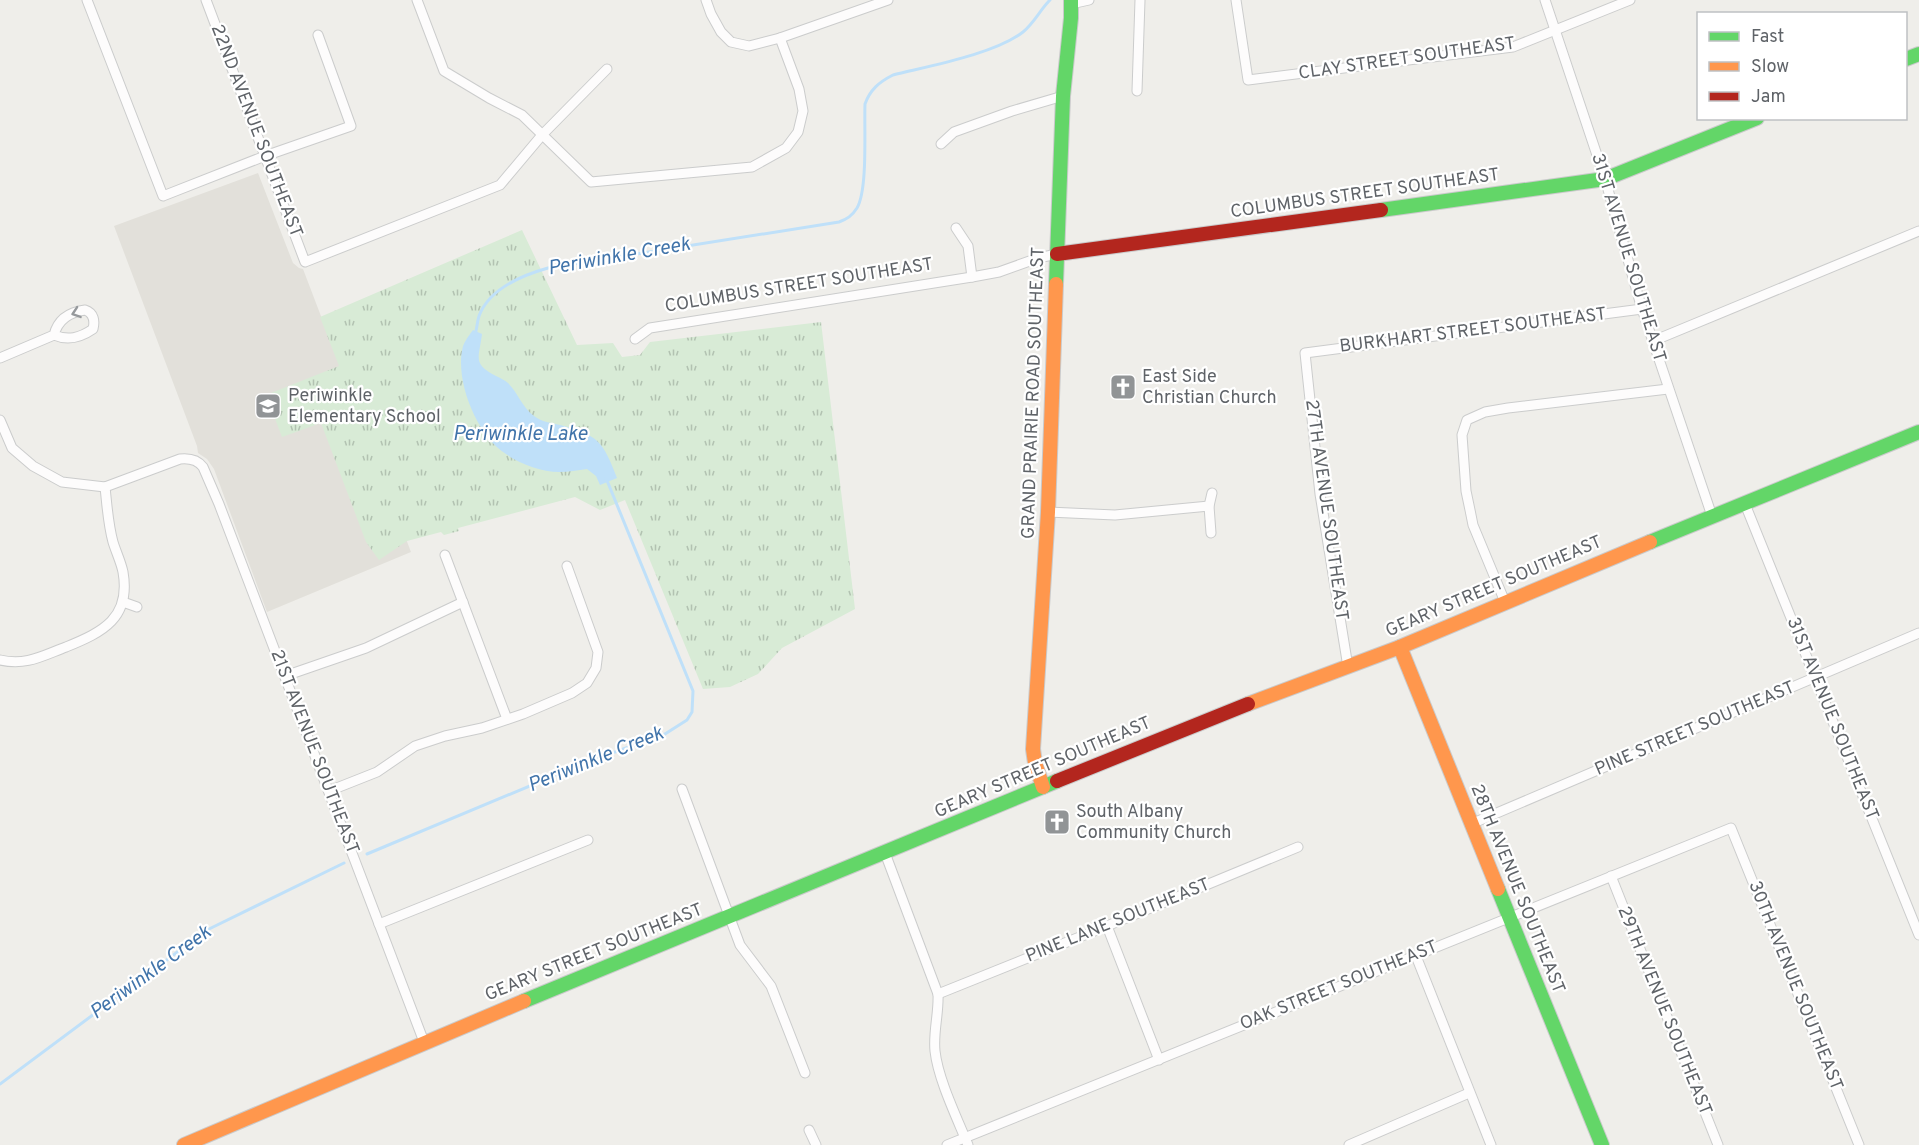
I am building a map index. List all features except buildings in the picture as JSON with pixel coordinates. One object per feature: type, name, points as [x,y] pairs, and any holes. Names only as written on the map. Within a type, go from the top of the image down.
[{"type":"main road","name":"GRAND PRAIRIE ROAD SOUTHEAST","points":[[1043,787],[1033,749],[1048,512],[1063,96],[1071,2]]},
{"type":"main road","name":"COLUMBUS STREET SOUTHEAST","points":[[1057,254],[1605,179],[1752,120]]},
{"type":"main road","name":"GEARY STREET SOUTHEAST","points":[[184,1145],[424,1042],[1212,717],[1400,647],[1919,432]]},
{"type":"main road","name":"28TH AVENUE SOUTHEAST","points":[[1400,647],[1602,1145]]},
{"type":"street","points":[[87,0],[163,196],[265,156],[351,126],[318,35]]},
{"type":"street","name":"22ND AVENUE SOUTHEAST","points":[[206,0],[305,262],[500,185],[542,135]]},
{"type":"street","points":[[417,0],[444,71],[522,116],[591,182],[752,166],[786,148],[798,132],[803,111],[799,89],[780,38]]},
{"type":"street","points":[[706,0],[721,32],[731,42],[749,46],[780,38],[888,0]]},
{"type":"street","points":[[1071,2],[1089,0]]},
{"type":"street","points":[[1137,91],[1140,0]]},
{"type":"street","name":"CLAY STREET SOUTHEAST","points":[[1236,0],[1248,80],[1513,46],[1630,0]]},
{"type":"street","name":"31ST AVENUE SOUTHEAST","points":[[1545,0],[1605,179],[1642,309],[1712,516]]},
{"type":"street","points":[[542,135],[607,69]]},
{"type":"street","points":[[941,144],[954,132],[1063,96]]},
{"type":"street","points":[[956,228],[968,246],[972,277]]},
{"type":"street","points":[[1653,341],[1919,231]]},
{"type":"street","name":"COLUMBUS STREET SOUTHEAST","points":[[635,339],[650,328],[999,273],[1038,258],[1057,254]]},
{"type":"street","name":"BURKHART STREET SOUTHEAST","points":[[1305,353],[1642,309]]},
{"type":"street","points":[[0,358],[54,334]]},
{"type":"street","name":"27TH AVENUE SOUTHEAST","points":[[1305,353],[1320,494],[1348,667]]},
{"type":"street","points":[[1505,602],[1473,525],[1466,491],[1462,435],[1467,420],[1485,412],[1668,389]]},
{"type":"street","points":[[0,422],[12,448],[33,466],[62,482],[105,487],[111,533],[123,571],[123,602],[114,618],[103,629],[87,639],[34,660],[14,663],[0,660]]},
{"type":"street","name":"21ST AVENUE SOUTHEAST","points":[[105,487],[180,459],[200,462],[206,472],[424,1042]]},
{"type":"street","points":[[1211,533],[1209,506],[1212,493]]},
{"type":"street","name":"31ST AVENUE SOUTHEAST","points":[[1745,504],[1919,935]]},
{"type":"street","points":[[1048,512],[1115,515],[1209,506]]},
{"type":"street","points":[[445,555],[507,719]]},
{"type":"street","points":[[329,791],[377,772],[415,746],[523,714],[572,693],[586,682],[596,668],[598,652],[567,566]]},
{"type":"street","points":[[123,602],[136,607]]},
{"type":"street","points":[[285,676],[366,648],[463,602]]},
{"type":"street","name":"PINE STREET SOUTHEAST","points":[[1471,824],[1919,633]]},
{"type":"street","points":[[682,789],[740,945],[771,986],[805,1073]]},
{"type":"street","name":"OAK STREET SOUTHEAST","points":[[948,1145],[967,1141],[1158,1060],[1731,828]]},
{"type":"street","name":"30TH AVENUE SOUTHEAST","points":[[1731,828],[1859,1145]]},
{"type":"street","points":[[380,924],[588,840]]},
{"type":"street","name":"PINE LANE SOUTHEAST","points":[[938,994],[1298,847]]},
{"type":"street","points":[[885,853],[938,994],[939,1010],[935,1048],[938,1065],[967,1141]]},
{"type":"street","name":"29TH AVENUE SOUTHEAST","points":[[1611,876],[1718,1145]]},
{"type":"street","points":[[1107,926],[1158,1060]]},
{"type":"street","points":[[1416,956],[1491,1145]]},
{"type":"street","points":[[1349,1145],[1469,1093]]},
{"type":"street","points":[[810,1130],[816,1145]]},
{"type":"shaded area","name":"Periwinkle Elementary School","points":[[258,173],[293,263],[303,269],[411,552],[267,612],[214,469],[207,459],[198,453],[114,226]]},
{"type":"green space","points":[[522,230],[577,345],[613,343],[622,357],[640,355],[650,342],[821,322],[855,609],[782,648],[758,674],[730,687],[703,689],[625,500],[600,510],[575,497],[458,528],[459,531],[444,535],[441,532],[407,541],[379,560],[366,542],[321,423],[282,437],[266,395],[339,366],[320,317]]},
{"type":"water","name":"Periwinkle Lake","points":[[473,330],[482,334],[480,364],[508,383],[526,408],[537,418],[583,432],[598,442],[608,456],[617,478],[600,485],[596,476],[587,469],[552,472],[538,469],[518,461],[495,446],[477,421],[470,406],[462,375],[463,346]]},
{"type":"waterway","name":"Periwinkle Creek","points":[[475,335],[479,316],[490,298],[508,284],[538,271],[839,222],[847,218],[857,208],[863,187],[865,104],[876,87],[893,75],[979,53],[1011,40],[1027,28],[1050,0]]},
{"type":"waterway","name":"Periwinkle Creek","points":[[367,854],[587,762],[665,734],[687,720],[692,712],[693,691],[606,478]]},
{"type":"waterway","name":"Periwinkle Creek","points":[[0,1084],[207,930],[344,863]]},
{"type":"traffic: fast","points":[[1056,284],[1063,96],[1071,0]]},
{"type":"traffic: fast","points":[[1907,59],[1919,54]]},
{"type":"traffic: fast","points":[[1381,210],[1605,179],[1752,120]]},
{"type":"traffic: fast","points":[[1650,542],[1919,432]]},
{"type":"traffic: fast","points":[[524,1001],[1057,781]]},
{"type":"traffic: fast","points":[[1498,889],[1602,1145]]},
{"type":"traffic: slow","points":[[1043,787],[1033,749],[1048,512],[1056,284]]},
{"type":"traffic: slow","points":[[1248,704],[1400,647],[1650,542]]},
{"type":"traffic: slow","points":[[1400,647],[1498,889]]},
{"type":"traffic: slow","points":[[184,1145],[524,1001]]},
{"type":"traffic: jam","points":[[1057,254],[1381,210]]},
{"type":"traffic: jam","points":[[1057,781],[1248,704]]},
{"type":"place","name":"East Side Christian Church","points":[[1123,387]]},
{"type":"place","name":"Periwinkle Elementary School","points":[[268,406]]},
{"type":"place","name":"South Albany Community Church","points":[[1057,822]]}]
